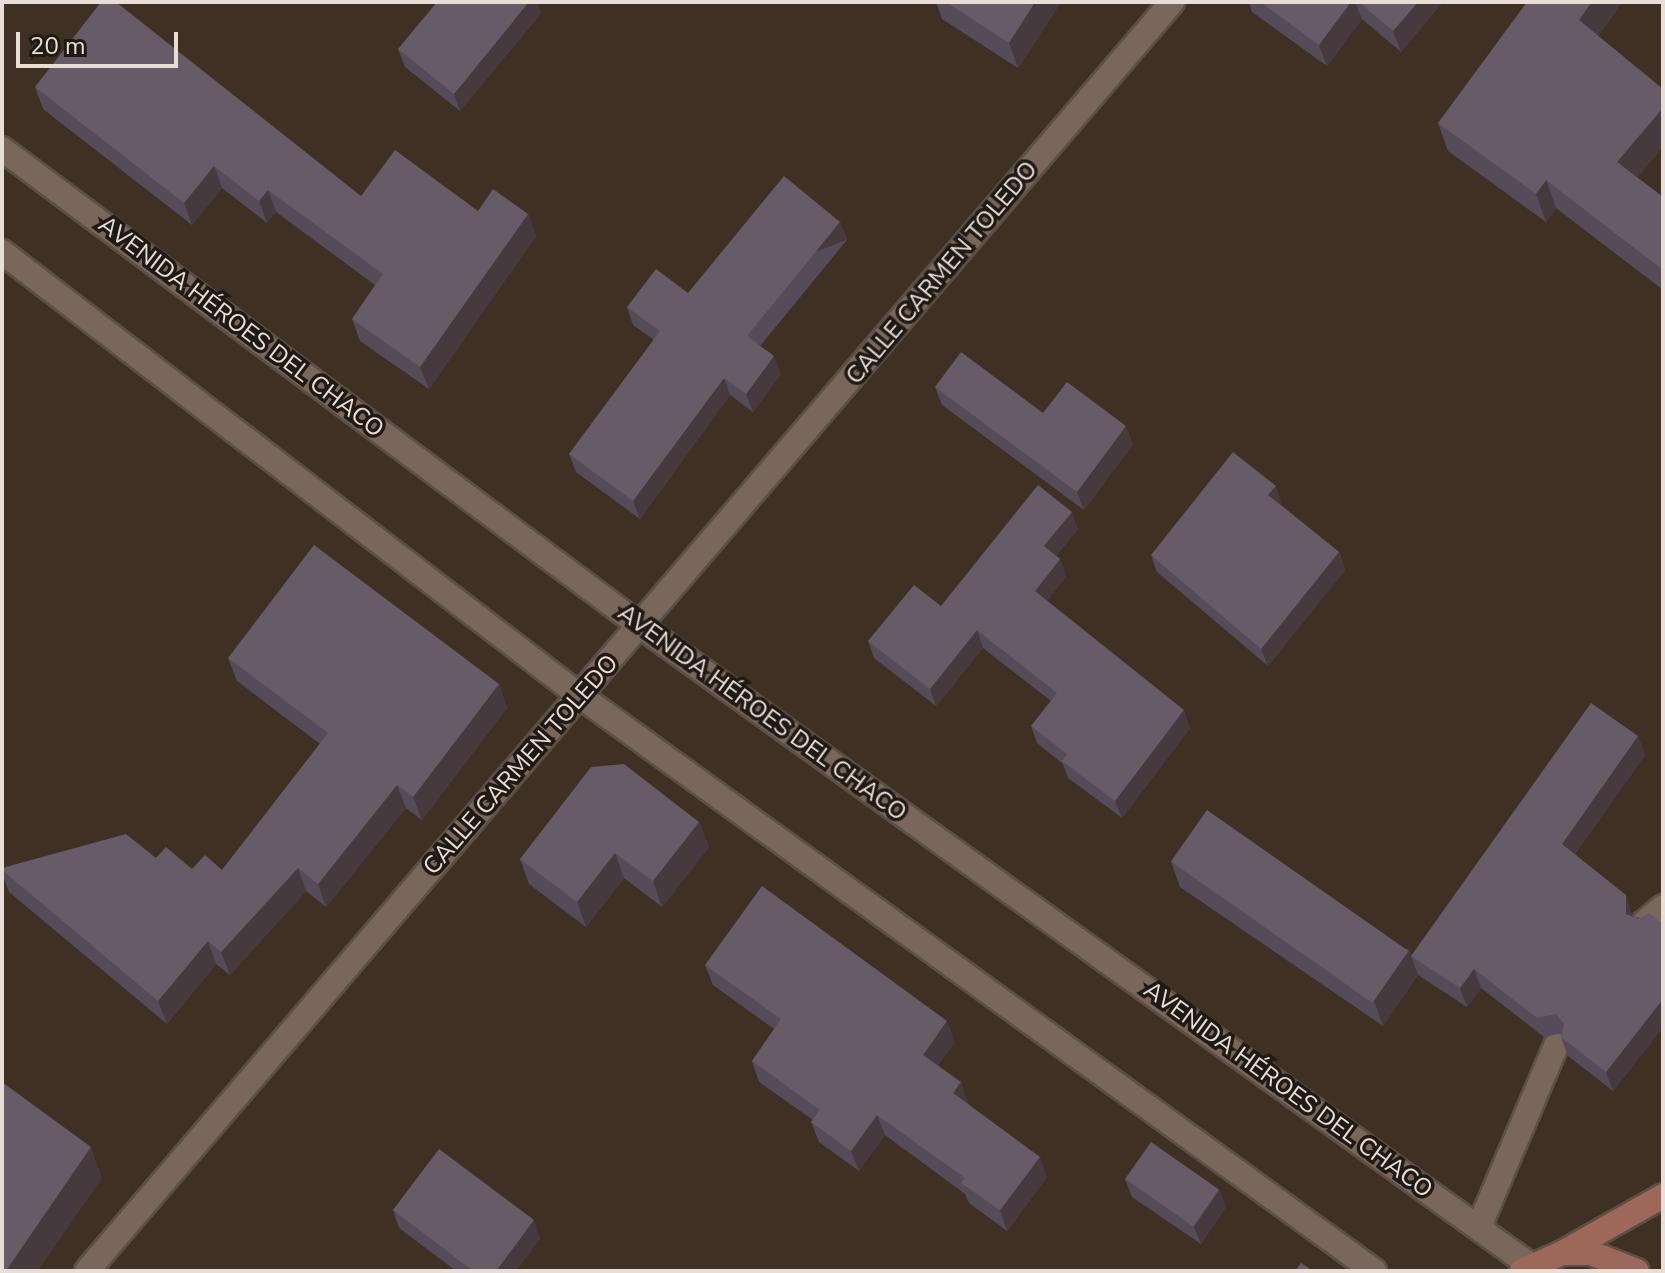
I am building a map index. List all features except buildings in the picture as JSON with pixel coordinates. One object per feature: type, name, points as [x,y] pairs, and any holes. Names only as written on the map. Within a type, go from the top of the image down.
[{"type":"main road","points":[[1526,1268],[1562,1253],[1663,1196]]},
{"type":"main road","points":[[1562,1253],[1591,1253],[1637,1271]]},
{"type":"street","name":"CALLE CARMEN TOLEDO","points":[[87,1271],[579,695],[642,627],[1172,2]]},
{"type":"street","name":"AVENIDA HÉROES DEL CHACO","points":[[2,149],[642,627],[1479,1227],[1526,1268]]},
{"type":"street","points":[[2,252],[579,695],[1374,1271]]},
{"type":"street","points":[[1644,923],[1663,907]]},
{"type":"street","points":[[1479,1227],[1556,1046]]}]
